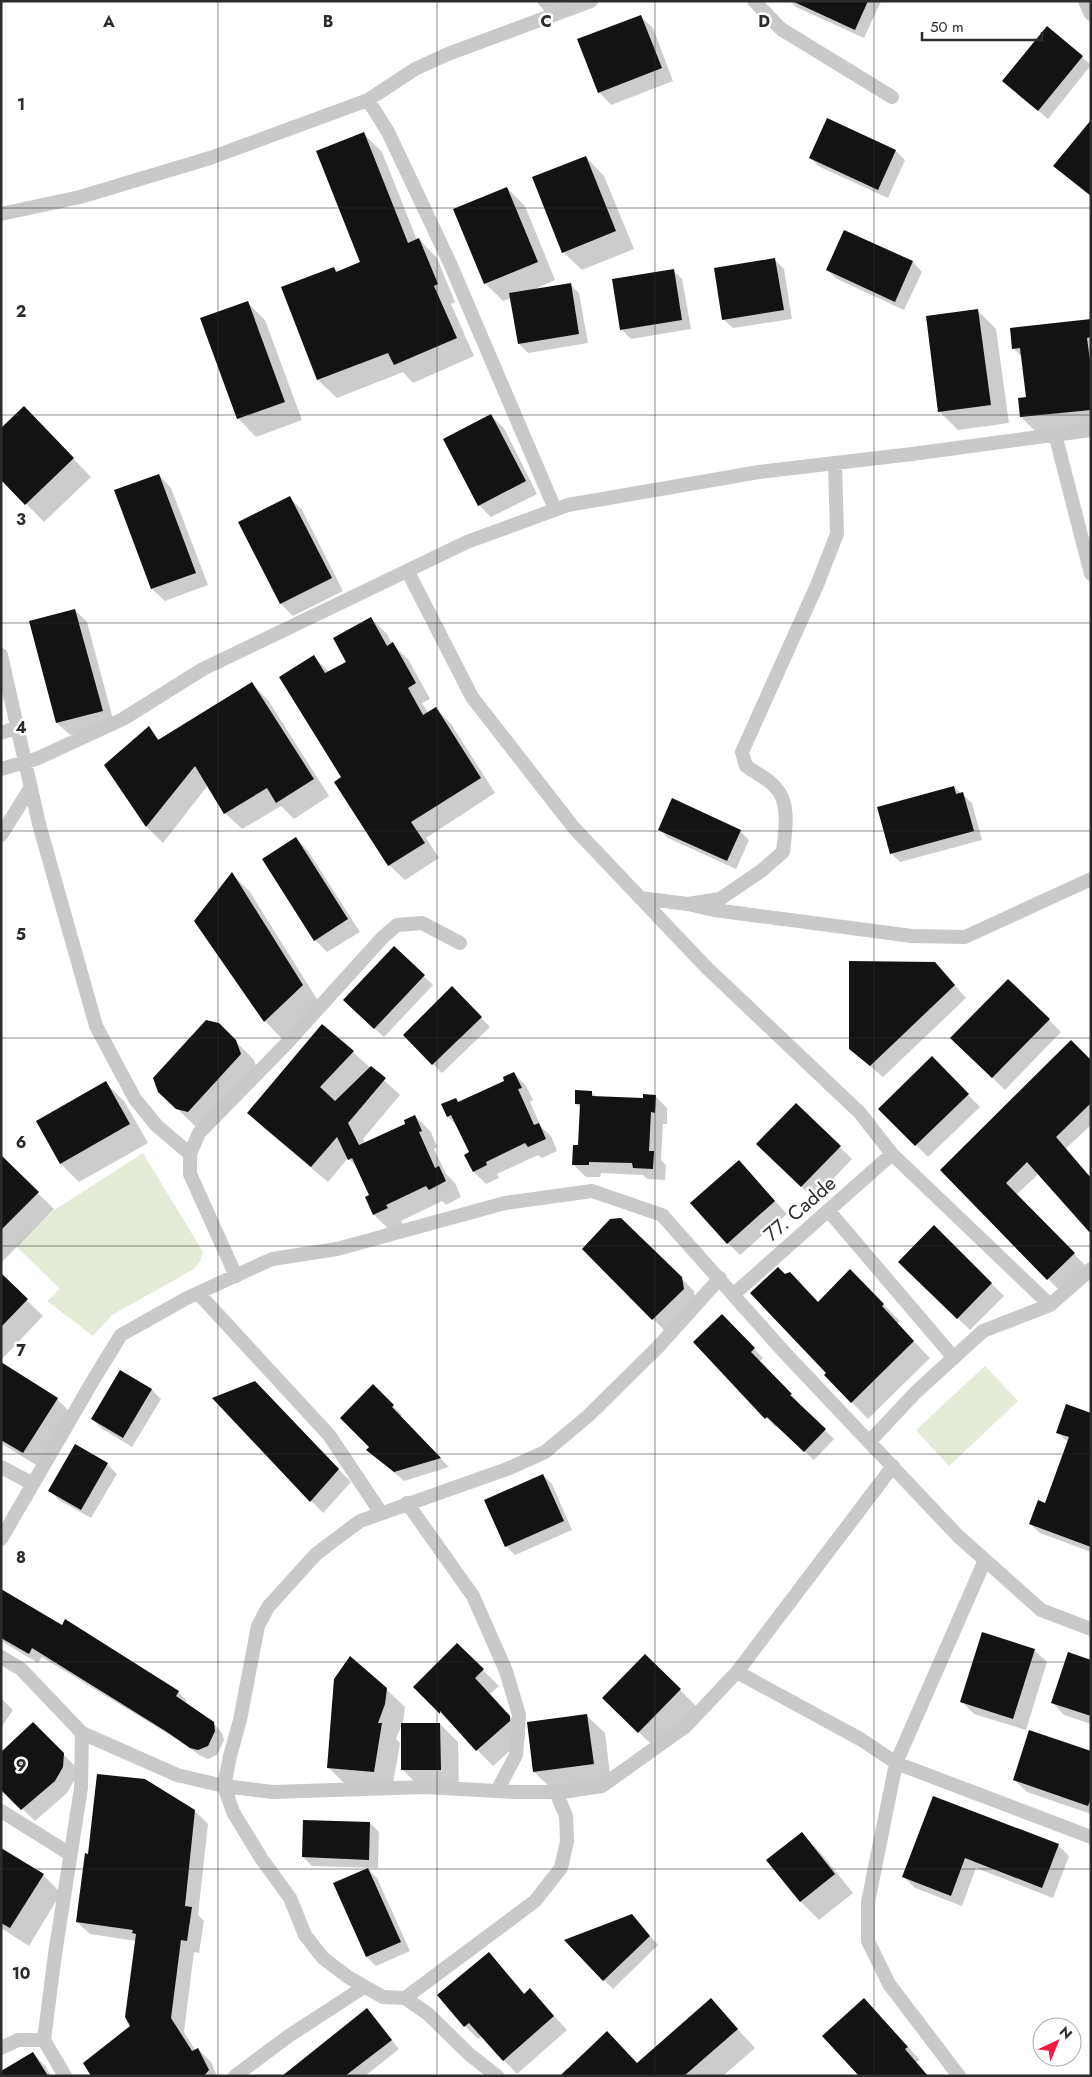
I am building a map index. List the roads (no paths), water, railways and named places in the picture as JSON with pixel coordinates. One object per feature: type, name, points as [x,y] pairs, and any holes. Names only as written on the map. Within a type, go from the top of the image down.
[{"type":"street","points":[[1,214],[80,197],[210,158],[368,100],[415,69],[448,54],[590,1]]},
{"type":"street","points":[[754,1],[782,29],[892,97]]},
{"type":"street","points":[[1085,1],[1091,14]]},
{"type":"street","points":[[368,100],[388,132],[449,261],[555,510]]},
{"type":"street","points":[[1,769],[26,762],[123,719],[203,669],[468,542],[568,505],[759,472],[1091,430]]},
{"type":"street","points":[[1055,434],[1091,574]]},
{"type":"street","points":[[688,904],[720,899],[761,871],[783,852],[786,828],[784,803],[776,787],[746,766],[742,752],[817,585],[837,534],[835,463]]},
{"type":"street","points":[[408,572],[472,697],[574,828],[706,967],[860,1113],[892,1154],[1050,1305]]},
{"type":"street","points":[[1,654],[42,833],[96,1026],[135,1099],[156,1124],[190,1154]]},
{"type":"street","points":[[1,734],[18,727]]},
{"type":"street","points":[[1,835],[31,787]]},
{"type":"street","points":[[640,898],[688,904],[714,910],[912,936],[965,938],[1091,879]]},
{"type":"street","points":[[236,1276],[190,1174],[190,1154],[199,1133],[287,1043],[383,937],[397,925],[422,924],[460,943]]},
{"type":"street","name":"77. Cadde","points":[[734,1294],[892,1154]]},
{"type":"street","points":[[1,1539],[121,1335],[198,1293],[272,1259],[337,1249],[505,1203],[592,1191],[662,1215],[785,1353],[958,1536],[1041,1610],[1091,1629]]},
{"type":"street","points":[[828,1210],[954,1358]]},
{"type":"street","points":[[870,1441],[916,1392],[983,1331],[1050,1305],[1091,1269]]},
{"type":"street","points":[[497,2076],[470,2055],[428,2014],[405,1998],[383,1997],[348,1977],[323,1958],[304,1935],[290,1898],[261,1858],[233,1812],[224,1786],[240,1720],[258,1626],[268,1607],[316,1554],[360,1521],[507,1469],[545,1452],[588,1416],[658,1347],[720,1278]]},
{"type":"street","points":[[198,1293],[329,1435],[381,1513]]},
{"type":"street","points":[[1,1657],[21,1669],[82,1733],[177,1775],[224,1786],[273,1792],[425,1787],[556,1792],[602,1786],[686,1726],[737,1672],[893,1466]]},
{"type":"street","points":[[1,1467],[33,1484]]},
{"type":"street","points":[[407,1503],[473,1596],[506,1670],[519,1715],[518,1731],[516,1756],[498,1791]]},
{"type":"street","points":[[959,2076],[889,1984],[868,1941],[868,1902],[896,1763],[985,1560]]},
{"type":"street","points":[[737,1672],[862,1740],[896,1763],[1091,1837]]},
{"type":"street","points":[[65,2076],[44,2040],[81,1788],[82,1733]]},
{"type":"street","points":[[405,1998],[534,1901],[561,1868],[568,1842],[566,1816],[556,1792]]},
{"type":"street","points":[[1,1811],[70,1854]]},
{"type":"street","points":[[235,2076],[290,2036],[364,1987]]},
{"type":"street","points":[[1,2048],[18,2040],[44,2040]]}]
